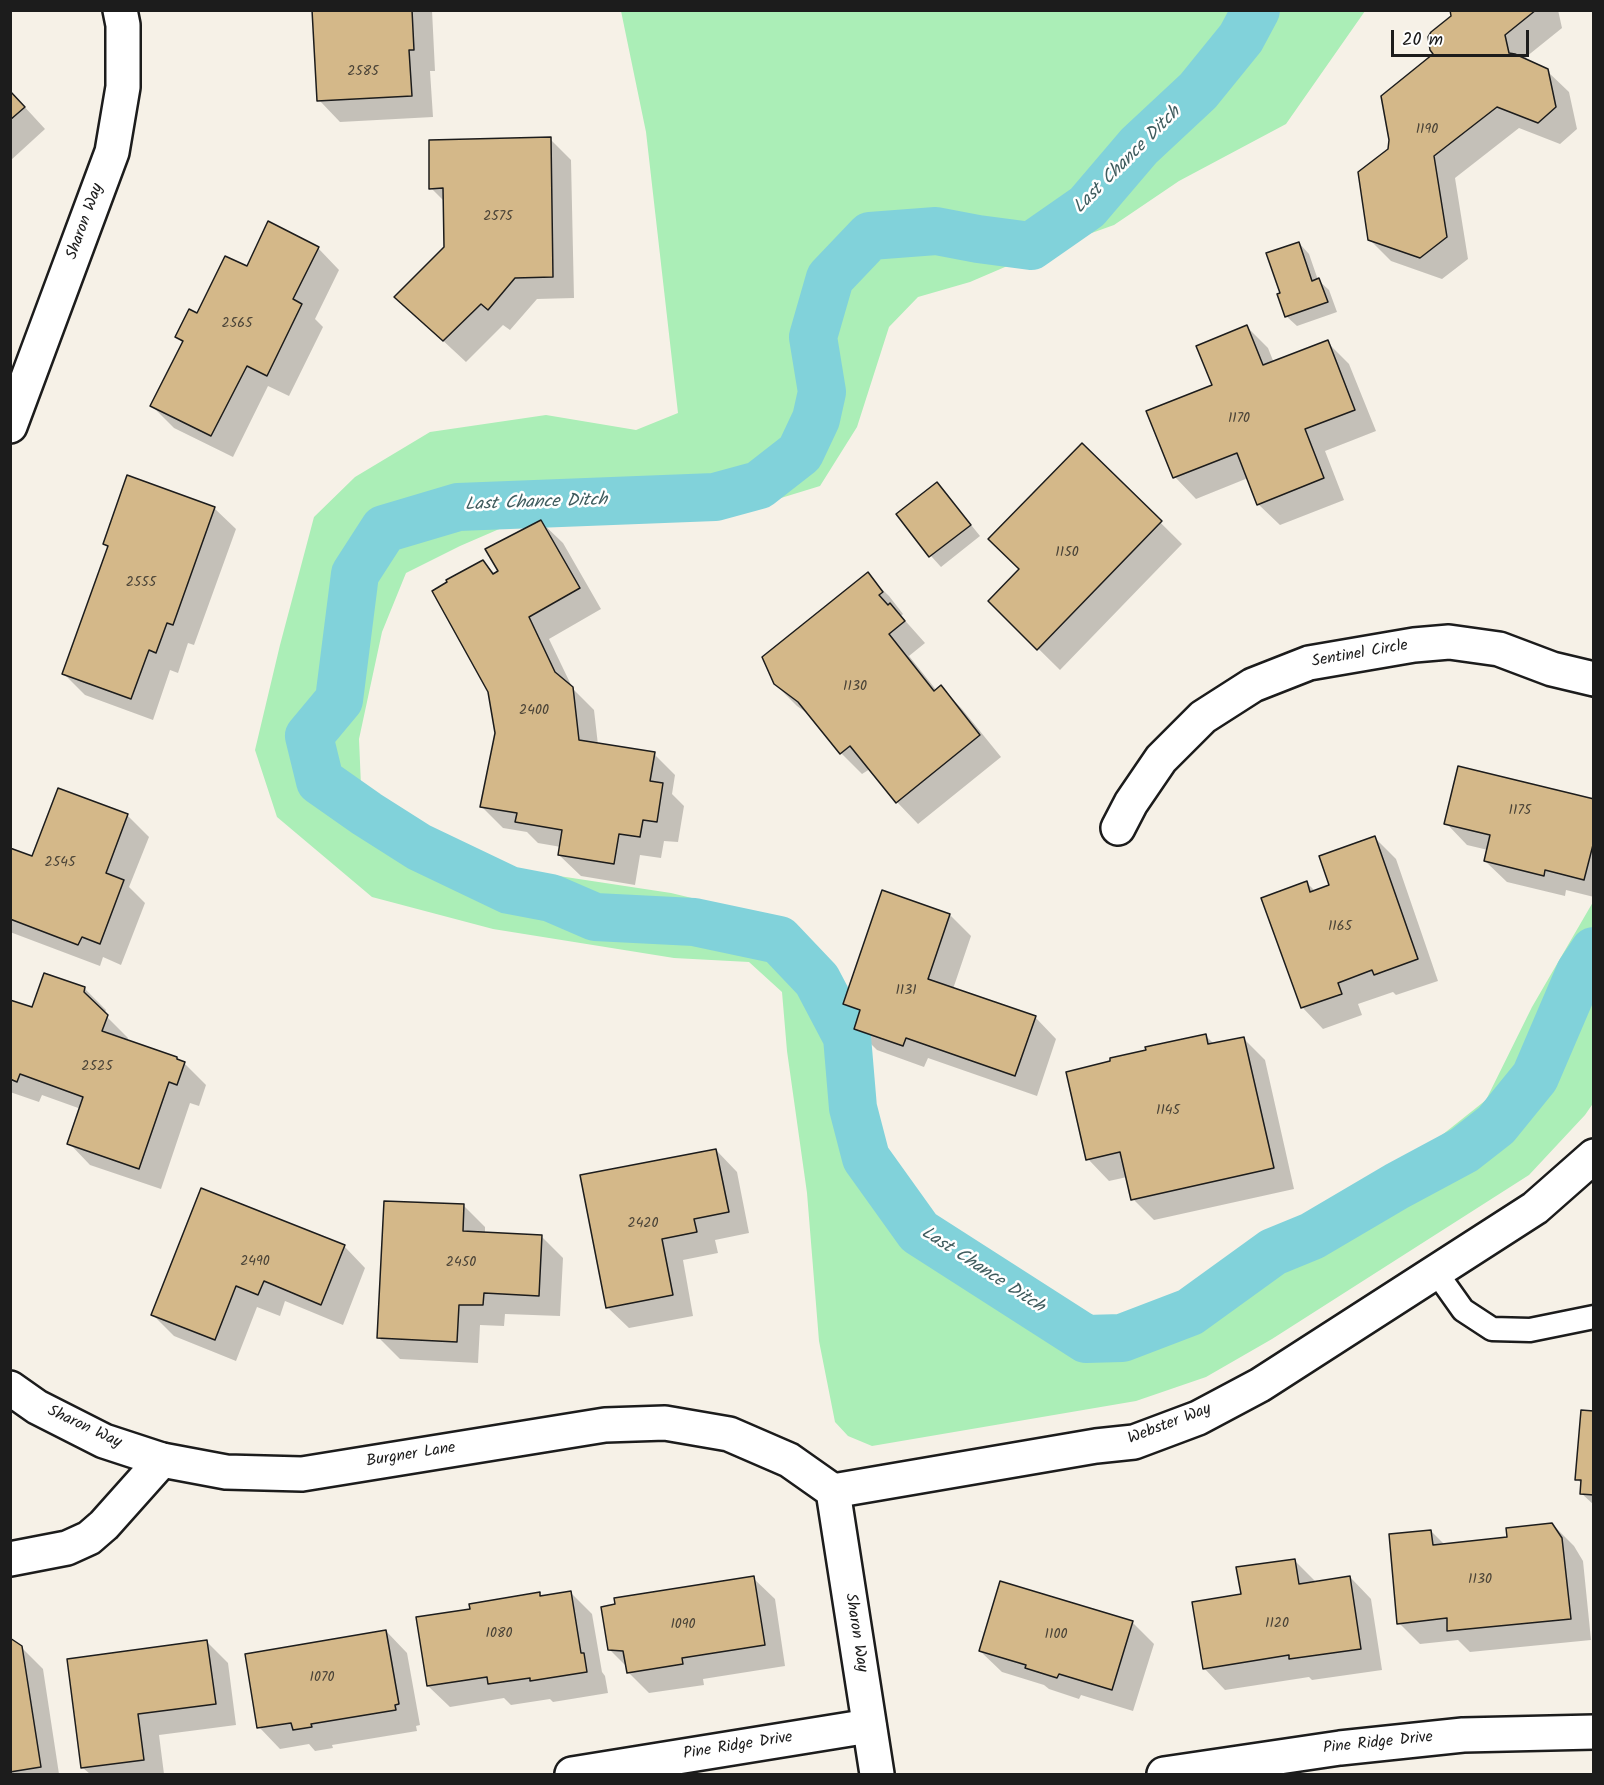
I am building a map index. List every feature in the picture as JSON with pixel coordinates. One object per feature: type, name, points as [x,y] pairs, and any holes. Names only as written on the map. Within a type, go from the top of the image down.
[{"type":"street","name":"Sharon Way","points":[[10,426],[112,152],[123,87],[123,25],[120,10]]},
{"type":"street","name":"Sentinel Circle","points":[[1118,828],[1131,803],[1161,759],[1203,717],[1253,686],[1309,663],[1414,645],[1449,642],[1499,649],[1552,669],[1593,679]]},
{"type":"street","name":"Webster Way","points":[[833,1491],[1096,1446],[1134,1442],[1198,1418],[1260,1385],[1535,1208],[1593,1156]]},
{"type":"street","name":"Sharon Way","points":[[10,1388],[37,1407],[104,1441],[162,1460]]},
{"type":"street","name":"Burgner Lane","points":[[162,1460],[226,1472],[302,1474],[605,1425],[664,1423],[729,1434],[789,1460],[833,1491]]},
{"type":"street","points":[[10,1559],[67,1548],[89,1538],[104,1525],[162,1460]]},
{"type":"street","name":"Sharon Way","points":[[833,1491],[877,1774]]},
{"type":"street","name":"Pine Ridge Drive","points":[[572,1774],[869,1726]]},
{"type":"street","name":"Pine Ridge Drive","points":[[1164,1774],[1340,1748],[1452,1736],[1593,1732]]},
{"type":"lane","points":[[1436,1272],[1463,1310],[1492,1329],[1530,1330],[1593,1317]]},
{"type":"green space","points":[[621,11],[1365,11],[1286,124],[1179,181],[1114,225],[1047,249],[970,282],[918,297],[889,327],[857,427],[820,486],[732,513],[618,512],[527,517],[460,546],[406,573],[382,632],[359,739],[361,786],[424,835],[526,871],[671,893],[771,917],[816,967],[849,1015],[861,1129],[887,1173],[951,1245],[1089,1330],[1144,1323],[1403,1166],[1486,1100],[1532,1007],[1593,902],[1594,1102],[1585,1115],[1529,1175],[1272,1339],[1206,1377],[1136,1401],[872,1446],[848,1436],[835,1422],[819,1341],[807,1193],[787,1051],[782,992],[749,962],[674,958],[493,929],[372,897],[277,817],[255,750],[314,517],[355,477],[430,432],[546,415],[636,430],[678,413],[646,132]]},
{"type":"building","points":[[312,10],[412,10],[414,50],[409,50],[412,96],[317,101]]},
{"type":"building","points":[[1450,10],[1536,10],[1505,35],[1509,53],[1548,69],[1556,107],[1538,123],[1497,107],[1434,156],[1447,237],[1420,258],[1368,240],[1358,172],[1388,149],[1389,140],[1381,96],[1433,54],[1428,37],[1451,16]]},
{"type":"building","points":[[10,91],[25,107],[10,120]]},
{"type":"building","points":[[551,137],[553,277],[515,278],[488,310],[481,304],[443,341],[394,297],[444,247],[443,188],[429,189],[429,140]]},
{"type":"building","points":[[268,221],[319,247],[293,299],[302,304],[267,376],[247,366],[211,436],[150,406],[183,341],[175,337],[189,309],[197,313],[225,256],[247,266]]},
{"type":"building","points":[[1299,242],[1312,281],[1319,278],[1328,302],[1285,317],[1277,294],[1280,293],[1266,253]]},
{"type":"building","points":[[1247,325],[1263,365],[1328,340],[1355,410],[1305,429],[1324,478],[1257,505],[1237,453],[1173,478],[1146,411],[1212,385],[1196,346]]},
{"type":"building","points":[[1082,443],[1162,521],[1037,650],[988,601],[1019,569],[988,539]]},
{"type":"building","points":[[127,475],[215,507],[173,625],[167,623],[156,653],[149,650],[131,699],[62,674],[108,546],[103,544]]},
{"type":"building","points":[[937,482],[971,525],[929,557],[896,514]]},
{"type":"building","points":[[541,520],[580,588],[529,617],[555,672],[573,687],[579,740],[655,752],[650,781],[663,783],[657,822],[643,820],[640,837],[619,834],[614,864],[558,855],[562,830],[515,822],[517,813],[480,807],[495,733],[488,692],[432,591],[447,582],[446,580],[483,560],[493,574],[498,571],[485,549]]},
{"type":"building","points":[[868,572],[883,592],[879,595],[888,605],[890,603],[905,621],[889,634],[934,691],[941,685],[980,735],[896,803],[850,746],[840,754],[798,702],[774,684],[762,657]]},
{"type":"building","points":[[1458,766],[1594,799],[1594,841],[1584,880],[1545,870],[1544,876],[1484,861],[1490,835],[1444,824]]},
{"type":"building","points":[[58,788],[128,814],[106,873],[124,880],[100,944],[82,937],[78,945],[10,919],[10,848],[32,856]]},
{"type":"building","points":[[1375,836],[1418,959],[1374,975],[1372,970],[1338,983],[1342,994],[1301,1008],[1261,898],[1307,881],[1310,892],[1329,885],[1319,856]]},
{"type":"building","points":[[882,890],[950,914],[928,979],[1036,1016],[1015,1076],[906,1038],[903,1046],[854,1029],[860,1010],[843,1004]]},
{"type":"building","points":[[44,973],[85,987],[84,992],[108,1015],[102,1031],[177,1057],[185,1062],[177,1085],[169,1082],[139,1169],[67,1144],[83,1097],[20,1074],[17,1082],[10,1079],[10,1000],[32,1007]]},
{"type":"building","points":[[1206,1034],[1208,1044],[1244,1037],[1274,1168],[1131,1200],[1120,1152],[1086,1160],[1066,1072],[1110,1061],[1110,1058],[1146,1050],[1145,1047]]},
{"type":"building","points":[[716,1149],[729,1212],[694,1219],[697,1232],[662,1239],[673,1295],[606,1308],[580,1175]]},
{"type":"building","points":[[201,1188],[345,1245],[321,1305],[264,1281],[258,1295],[236,1286],[215,1340],[151,1315]]},
{"type":"building","points":[[384,1201],[464,1204],[463,1231],[542,1235],[539,1296],[484,1293],[483,1305],[459,1305],[457,1342],[377,1338]]},
{"type":"building","points":[[1581,1410],[1594,1411],[1594,1495],[1580,1494],[1581,1480],[1575,1480]]},
{"type":"building","points":[[1552,1523],[1562,1538],[1571,1619],[1447,1631],[1447,1618],[1397,1624],[1389,1534],[1431,1530],[1433,1545],[1507,1537],[1506,1528]]},
{"type":"building","points":[[1295,1559],[1299,1584],[1350,1576],[1361,1649],[1289,1659],[1289,1655],[1203,1669],[1192,1602],[1241,1594],[1236,1567]]},
{"type":"building","points":[[754,1576],[765,1645],[682,1658],[683,1664],[627,1673],[623,1651],[608,1650],[601,1607],[615,1604],[614,1598]]},
{"type":"building","points":[[1000,1581],[1133,1621],[1112,1690],[1059,1674],[1057,1678],[1025,1668],[1026,1665],[979,1651]]},
{"type":"building","points":[[571,1591],[581,1653],[584,1653],[587,1672],[530,1681],[530,1678],[488,1684],[487,1677],[427,1686],[416,1617],[470,1609],[469,1604],[540,1592],[540,1596]]},
{"type":"building","points":[[386,1630],[399,1704],[395,1705],[396,1710],[311,1724],[312,1727],[293,1730],[291,1723],[257,1728],[245,1654]]},
{"type":"building","points":[[10,1638],[22,1646],[41,1767],[10,1772]]},
{"type":"building","points":[[207,1640],[216,1704],[138,1714],[144,1760],[81,1768],[67,1659]]},
{"type":"waterway","name":"Last Chance Ditch","points":[[1256,10],[1241,38],[1198,91],[1139,146],[1087,207],[1031,246],[936,231],[870,236],[830,278],[813,337],[822,392],[816,419],[800,453],[759,485],[715,497],[458,507],[384,529],[355,574],[339,700],[309,736],[320,781],[419,847],[509,890],[551,898],[595,917],[694,922],[779,940],[817,980],[847,1037],[853,1108],[866,1158],[919,1232],[1086,1339],[1122,1338],[1190,1312],[1273,1252],[1312,1236],[1464,1150],[1496,1125],[1535,1077],[1580,972],[1594,951]]}]
